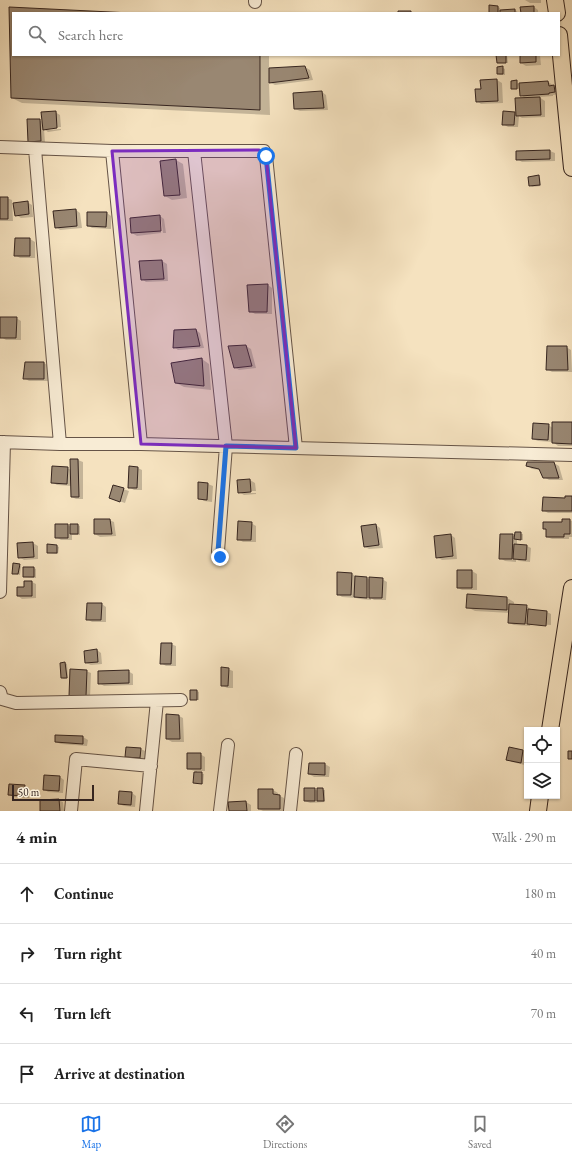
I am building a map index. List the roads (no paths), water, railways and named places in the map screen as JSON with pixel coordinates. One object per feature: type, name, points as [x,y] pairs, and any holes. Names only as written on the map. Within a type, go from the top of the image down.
[{"type":"main road","points":[[555,0],[557,12]]},
{"type":"main road","points":[[560,45],[572,168]]},
{"type":"main road","points":[[550,727],[572,588]]},
{"type":"main road","points":[[538,811],[540,799]]},
{"type":"street","points":[[0,147],[112,151],[264,151],[266,156],[296,448]]},
{"type":"street","points":[[35,148],[60,444]]},
{"type":"street","points":[[112,151],[141,444]]},
{"type":"street","points":[[194,151],[226,446],[218,552],[220,557]]},
{"type":"street","points":[[0,592],[2,442],[572,455]]},
{"type":"street","points":[[0,692],[2,699],[16,703],[181,700]]},
{"type":"street","points":[[146,811],[157,701]]},
{"type":"street","points":[[220,811],[228,745]]},
{"type":"street","points":[[290,811],[296,754]]},
{"type":"street","points":[[71,811],[76,759],[151,766]]}]
